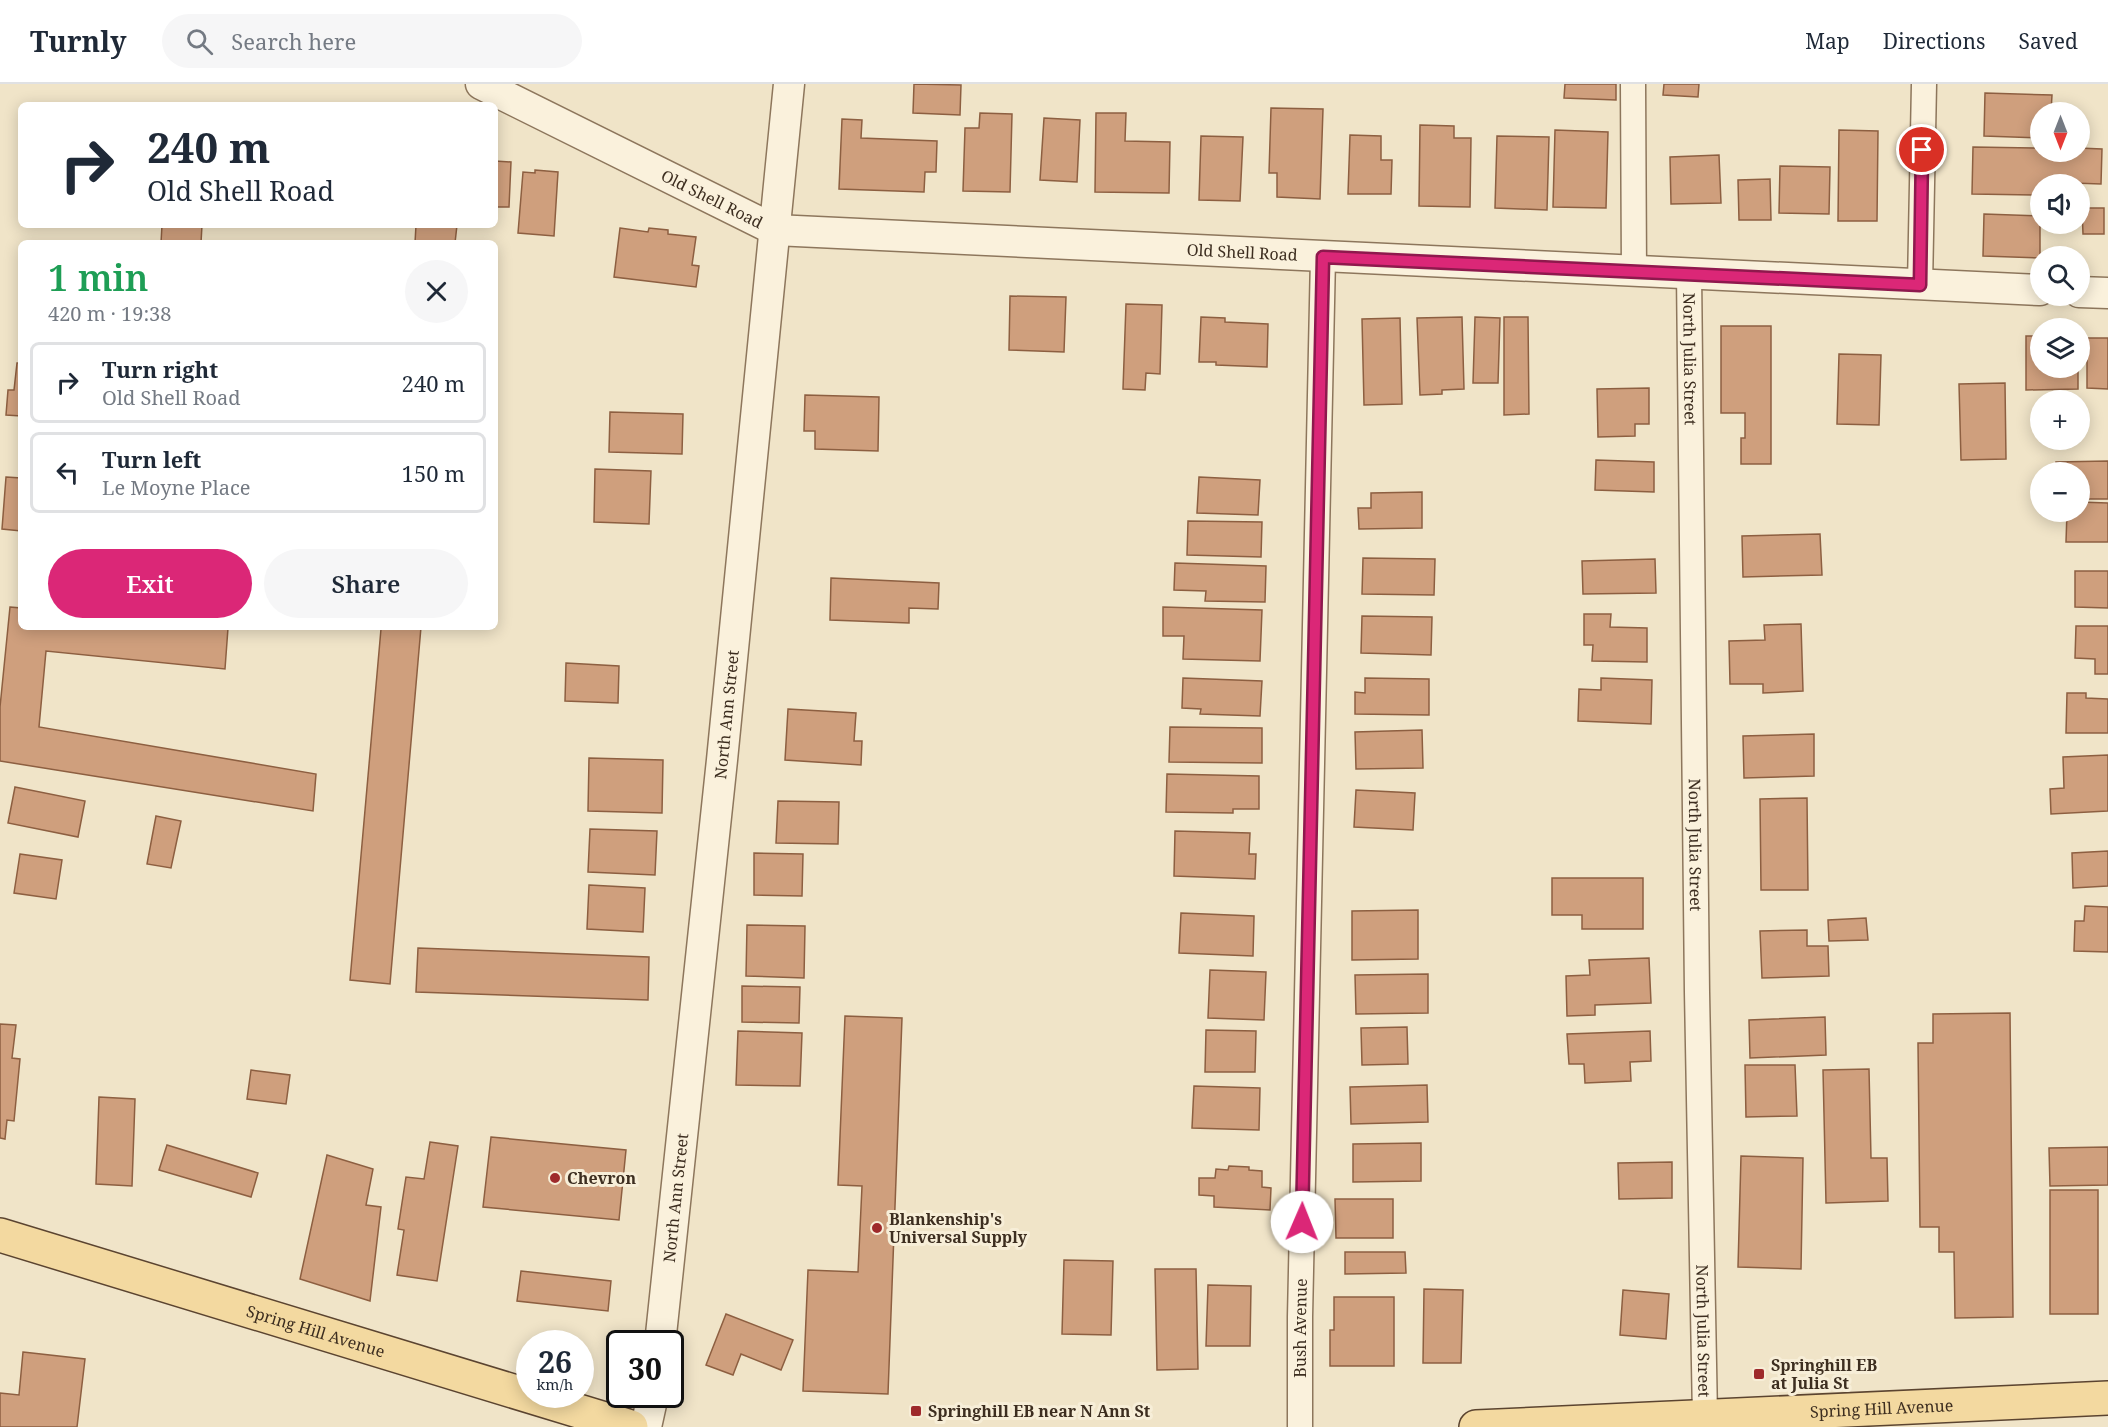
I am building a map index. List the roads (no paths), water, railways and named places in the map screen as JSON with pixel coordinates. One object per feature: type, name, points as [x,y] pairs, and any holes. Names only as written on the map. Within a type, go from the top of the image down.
[{"type":"main road","name":"Spring Hill Avenue","points":[[0,1235],[631,1427]]},
{"type":"main road","name":"Spring Hill Avenue","points":[[1476,1427],[2108,1398]]},
{"type":"street","name":"Old Shell Road","points":[[481,84],[775,231],[2030,290]]},
{"type":"street","name":"North Ann Street","points":[[661,1330],[789,84]]},
{"type":"street","points":[[1634,84],[1634,271]]},
{"type":"street","points":[[1920,285],[1924,84]]},
{"type":"street","name":"Bush Avenue","points":[[1300,1427],[1300,1293],[1323,257]]},
{"type":"street","name":"North Julia Street","points":[[1689,273],[1705,1417]]},
{"type":"street","points":[[2090,292],[2108,293]]},
{"type":"street","points":[[645,1427],[650,1408]]},
{"type":"place","name":"Chevron","points":[[555,1178]]},
{"type":"place","name":"Blankenship's Universal Supply","points":[[877,1228]]},
{"type":"place","name":"Springhill EB at Julia St","points":[[1759,1374]]},
{"type":"place","name":"Springhill EB near N Ann St","points":[[916,1411]]}]
